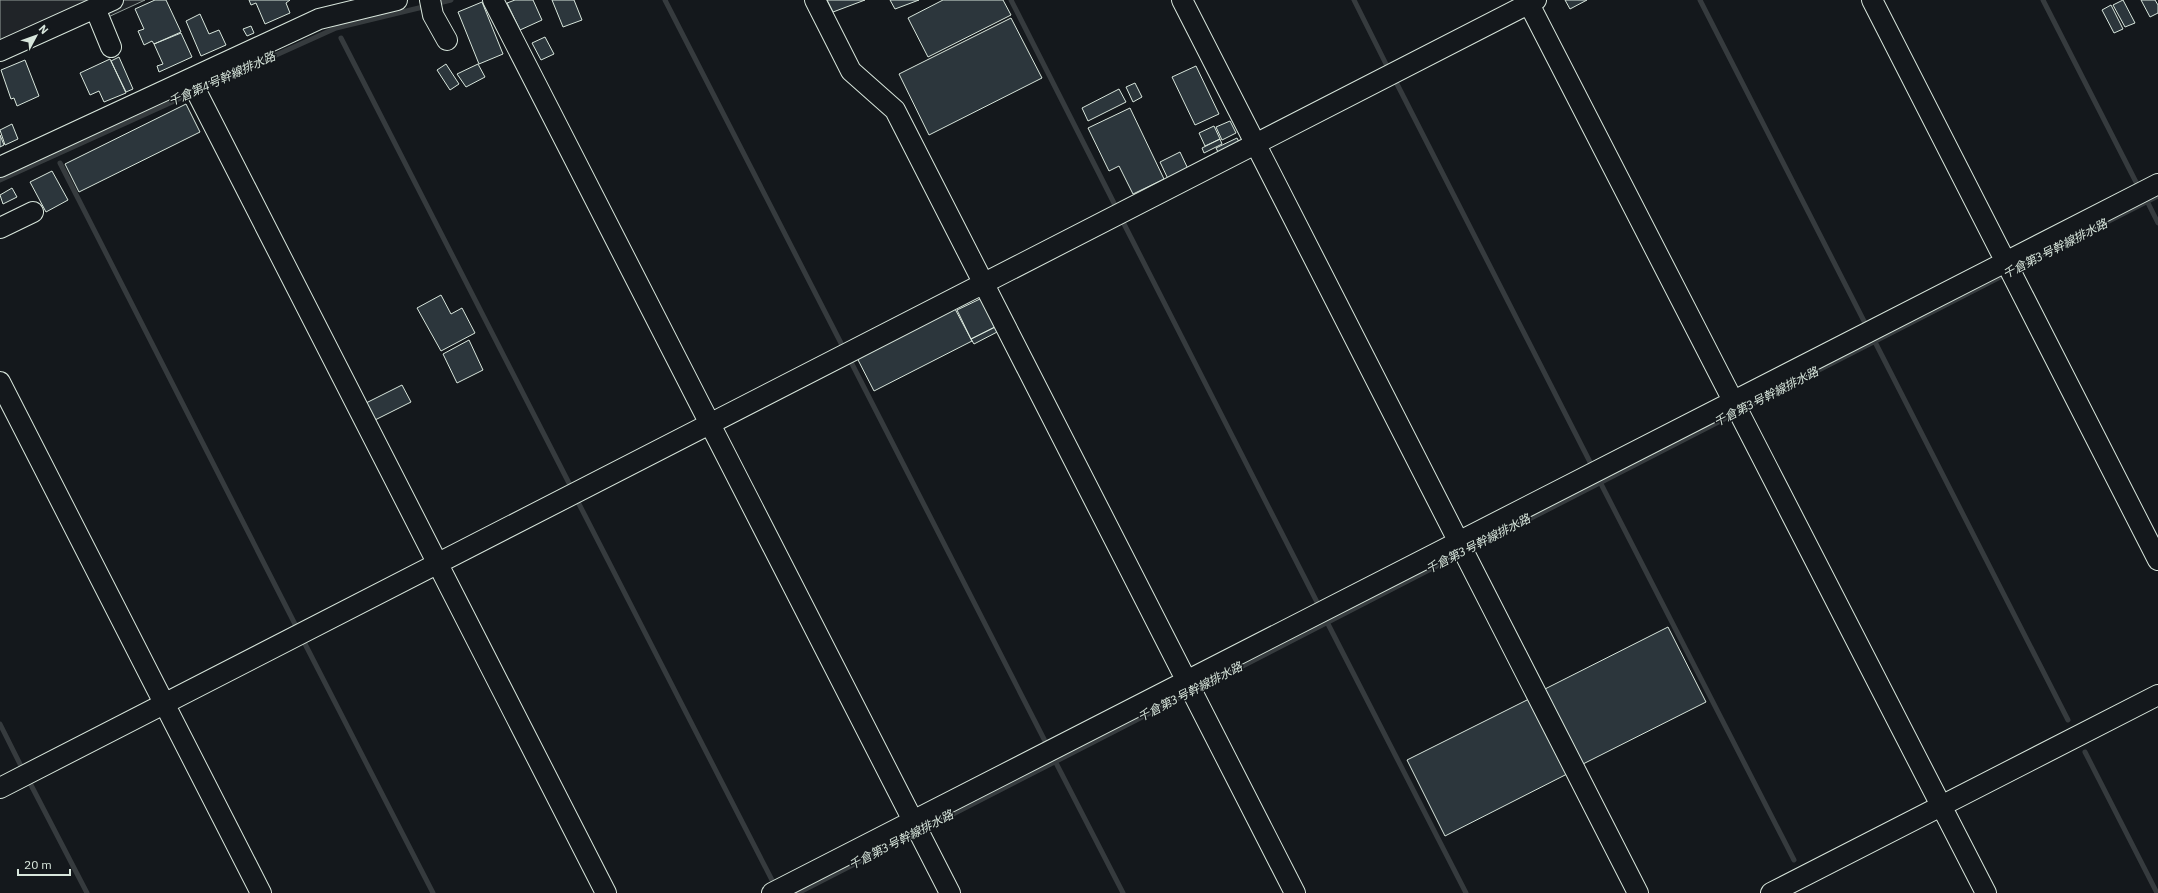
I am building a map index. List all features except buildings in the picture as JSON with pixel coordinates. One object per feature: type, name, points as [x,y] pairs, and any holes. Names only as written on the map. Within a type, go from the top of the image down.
[{"type":"street","points":[[0,167],[194,87],[319,19],[397,0]]},
{"type":"street","points":[[494,0],[950,893]]},
{"type":"street","points":[[815,0],[851,71],[896,110],[983,284],[1295,893]]},
{"type":"street","points":[[1182,0],[1638,893]]},
{"type":"street","points":[[1872,0],[2158,560]]},
{"type":"street","points":[[0,788],[710,425],[1531,1],[1736,408],[1986,893]]},
{"type":"street","points":[[0,51],[104,4],[112,47]]},
{"type":"street","points":[[432,7],[447,40]]},
{"type":"street","points":[[194,87],[606,893]]},
{"type":"street","points":[[772,893],[916,828],[1463,549],[2009,268],[2158,184]]},
{"type":"street","points":[[0,228],[33,212]]},
{"type":"street","points":[[0,382],[163,704],[261,893]]},
{"type":"street","points":[[1771,893],[2158,695]]},
{"type":"shaded area","points":[[0,0],[98,0],[0,45]]},
{"type":"shaded area","points":[[123,0],[145,0],[106,18],[102,9]]},
{"type":"waterway","name":"千倉第4号幹線排水路","points":[[435,4],[451,0]]},
{"type":"waterway","points":[[665,0],[844,349]]},
{"type":"waterway","points":[[1011,0],[1117,209]]},
{"type":"waterway","points":[[1354,0],[1389,70]]},
{"type":"waterway","points":[[1700,0],[1866,325]]},
{"type":"waterway","points":[[2043,0],[2138,186]]},
{"type":"waterway","name":"千倉第4号幹線排水路","points":[[199,90],[336,28],[427,6]]},
{"type":"waterway","points":[[341,38],[572,489]]},
{"type":"waterway","points":[[1396,82],[1591,464]]},
{"type":"waterway","name":"千倉第4号幹線排水路","points":[[0,180],[192,93]]},
{"type":"waterway","points":[[60,163],[298,630]]},
{"type":"waterway","name":"千倉第3号幹線排水路","points":[[2015,269],[2158,196]]},
{"type":"waterway","points":[[2147,201],[2158,223]]},
{"type":"waterway","points":[[1122,220],[1319,606]]},
{"type":"waterway","name":"千倉第3号幹線排水路","points":[[1743,409],[2008,273]]},
{"type":"waterway","points":[[1874,340],[2068,720]]},
{"type":"waterway","points":[[850,360],[1047,745]]},
{"type":"waterway","name":"千倉第3号幹線排水路","points":[[1467,551],[1736,413]]},
{"type":"waterway","points":[[1599,480],[1794,860]]},
{"type":"waterway","points":[[577,500],[774,884]]},
{"type":"waterway","name":"千倉第3号幹線排水路","points":[[1196,690],[1460,554]]},
{"type":"waterway","points":[[1326,620],[1466,893]]},
{"type":"waterway","points":[[303,640],[433,893]]},
{"type":"waterway","name":"千倉第3号幹線排水路","points":[[922,830],[1189,693]]},
{"type":"waterway","points":[[0,724],[22,768]]},
{"type":"waterway","points":[[2085,752],[2157,893]]},
{"type":"waterway","points":[[1054,759],[1123,893]]},
{"type":"waterway","points":[[30,783],[87,893]]},
{"type":"waterway","name":"千倉第3号幹線排水路","points":[[798,893],[915,833]]}]
